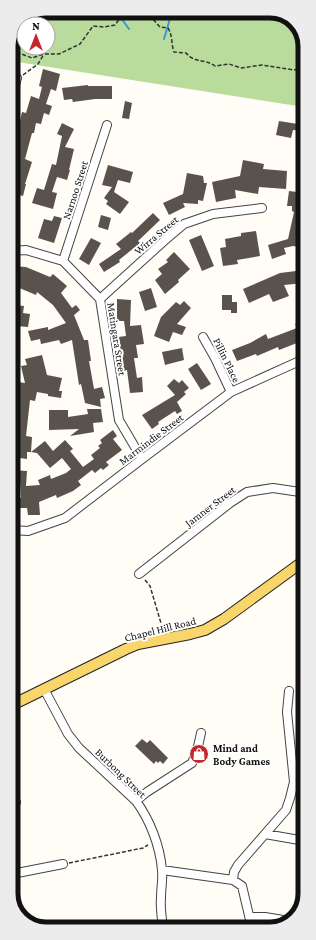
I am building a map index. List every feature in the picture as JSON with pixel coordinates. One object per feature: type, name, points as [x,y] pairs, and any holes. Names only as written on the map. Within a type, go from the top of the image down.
[{"type":"main road","name":"Chapel Hill Road","points":[[18,702],[132,646],[205,630],[224,619],[298,565]]},
{"type":"street","name":"Narnoo Street","points":[[64,261],[107,125]]},
{"type":"street","name":"Wirra Street","points":[[100,299],[164,240],[184,224],[213,214],[262,208]]},
{"type":"street","points":[[18,251],[26,250],[64,261]]},
{"type":"street","name":"Matingara Street","points":[[64,261],[100,299],[119,420],[142,458]]},
{"type":"street","name":"Pillin Place","points":[[203,337],[231,392]]},
{"type":"street","name":"Marmindie Street","points":[[18,530],[28,531],[65,518],[142,458],[231,392],[298,362]]},
{"type":"street","name":"Jamner Street","points":[[139,574],[230,503],[247,492],[273,488],[298,492]]},
{"type":"street","name":"Burbong Street","points":[[44,690],[68,734],[79,748],[136,801],[142,809],[153,834],[162,870],[161,899],[163,922]]},
{"type":"street","points":[[233,880],[234,872],[238,865],[286,810],[294,782],[287,712],[289,691]]},
{"type":"street","points":[[136,801],[147,792],[192,764],[197,751],[201,732]]},
{"type":"street","points":[[266,834],[298,840]]},
{"type":"street","points":[[18,873],[64,864]]},
{"type":"street","points":[[162,870],[233,880],[242,886],[251,922]]},
{"type":"street","points":[[250,917],[265,917],[281,920]]},
{"type":"path","points":[[56,54],[80,44],[93,26],[104,27],[115,25],[120,18]]},
{"type":"path","points":[[152,18],[160,27],[168,28],[172,37],[174,52],[186,53],[192,59],[209,62],[215,66],[229,64],[241,68],[262,65],[294,70],[298,69]]},
{"type":"path","points":[[27,56],[32,58],[38,56]]},
{"type":"path","points":[[18,75],[28,73],[38,64],[43,56]]},
{"type":"path","points":[[139,574],[150,586],[163,630]]},
{"type":"path","points":[[64,864],[143,848],[148,845]]},
{"type":"green space","points":[[56,18],[272,18],[281,20],[293,30],[296,35],[298,46],[298,106],[18,62],[18,56],[56,56]]},
{"type":"building","points":[[43,69],[60,74],[56,91],[51,89],[46,104],[52,106],[49,115],[44,113],[41,124],[36,123],[34,133],[32,133],[25,159],[32,162],[23,196],[18,195],[18,130],[22,112],[26,113],[31,96],[39,99],[42,87],[39,86]]},
{"type":"building","points":[[88,85],[112,86],[112,99],[95,99],[73,102],[72,99],[64,100],[62,88]]},
{"type":"building","points":[[125,101],[132,103],[129,119],[122,118]]},
{"type":"building","points":[[279,121],[298,124],[298,130],[293,130],[291,138],[276,135]]},
{"type":"building","points":[[62,123],[74,129],[65,147],[74,149],[67,180],[57,177],[52,192],[57,193],[53,209],[32,203],[37,188],[44,190],[52,164],[56,165],[62,136],[57,134]]},
{"type":"building","points":[[243,160],[264,164],[263,169],[287,171],[286,189],[259,187],[258,194],[235,190],[236,198],[216,202],[212,182],[240,176]]},
{"type":"building","points":[[108,165],[133,172],[130,183],[118,180],[114,192],[129,202],[120,214],[106,204],[108,201],[104,198],[112,187],[102,185]]},
{"type":"building","points":[[187,173],[203,176],[204,183],[207,183],[203,201],[198,200],[198,204],[183,203],[185,207],[169,215],[163,203],[183,194]]},
{"type":"building","points":[[298,187],[298,247],[293,246],[284,248],[286,254],[272,259],[268,245],[288,239],[294,212],[292,211],[292,206],[287,206],[289,191],[297,192]]},
{"type":"building","points":[[153,213],[160,220],[138,241],[140,243],[119,260],[120,262],[104,272],[99,264],[121,249],[116,244],[131,232],[132,233]]},
{"type":"building","points":[[101,215],[111,218],[108,230],[98,227]]},
{"type":"building","points":[[54,216],[62,218],[54,243],[38,238],[44,219],[52,221]]},
{"type":"building","points":[[256,231],[260,256],[237,260],[238,264],[223,266],[220,248],[226,247],[225,239],[241,236],[241,233]]},
{"type":"building","points":[[201,235],[214,266],[202,271],[189,240]]},
{"type":"building","points":[[91,238],[101,243],[89,265],[79,259]]},
{"type":"building","points":[[174,252],[190,269],[178,280],[179,282],[165,294],[155,280],[162,274],[158,269],[168,262],[166,260]]},
{"type":"building","points":[[18,266],[26,267],[50,277],[53,274],[67,286],[61,293],[72,308],[76,305],[80,310],[74,315],[84,340],[88,340],[91,361],[89,361],[94,389],[102,387],[105,398],[100,399],[101,407],[85,403],[81,384],[79,385],[72,340],[61,344],[59,340],[41,344],[40,339],[31,341],[28,331],[48,327],[48,330],[66,323],[53,305],[37,292],[36,295],[18,287]]},
{"type":"building","points":[[298,271],[298,284],[284,285],[289,296],[273,302],[269,294],[249,303],[243,289],[280,273]]},
{"type":"building","points":[[151,288],[157,307],[145,311],[139,292]]},
{"type":"building","points":[[222,295],[232,295],[232,302],[237,302],[237,313],[231,313],[231,310],[222,310]]},
{"type":"building","points":[[117,299],[131,300],[130,326],[141,325],[144,344],[136,345],[138,358],[134,358],[137,378],[142,377],[143,392],[130,393],[127,370],[124,371],[118,337],[126,336],[124,321],[117,321]]},
{"type":"building","points":[[184,301],[191,308],[177,324],[186,327],[182,335],[173,332],[169,342],[154,336],[161,317],[176,302],[180,305]]},
{"type":"building","points":[[18,305],[24,306],[23,313],[30,314],[28,327],[18,326]]},
{"type":"building","points":[[298,323],[297,343],[279,350],[278,347],[257,356],[256,354],[237,361],[232,350],[250,343],[266,334],[268,339],[297,328],[295,324]]},
{"type":"building","points":[[182,348],[184,360],[165,365],[162,352]]},
{"type":"building","points":[[42,355],[47,375],[62,378],[59,391],[62,391],[61,398],[48,396],[48,394],[37,392],[35,401],[30,400],[26,436],[32,437],[31,452],[27,452],[27,459],[18,458],[18,382],[25,383],[21,366],[27,365],[25,359]]},
{"type":"building","points":[[197,363],[211,384],[201,390],[188,369]]},
{"type":"building","points":[[174,379],[179,383],[182,380],[189,388],[184,392],[186,394],[177,402],[182,411],[177,414],[175,411],[158,422],[159,424],[152,429],[142,415],[175,395],[167,386]]},
{"type":"building","points":[[87,409],[101,409],[103,422],[93,423],[94,432],[70,436],[79,429],[49,430],[49,410],[68,410],[68,417],[88,414]]},
{"type":"building","points":[[113,430],[117,436],[113,439],[122,450],[106,462],[109,465],[103,470],[101,468],[95,473],[92,470],[78,481],[81,485],[73,491],[57,498],[56,495],[39,502],[40,515],[28,515],[27,508],[18,508],[18,498],[21,498],[18,470],[27,471],[26,486],[40,485],[38,480],[50,475],[51,479],[66,473],[71,469],[62,458],[50,468],[37,453],[31,452],[45,441],[53,451],[65,440],[73,449],[70,451],[83,467],[94,459],[91,455],[100,448],[98,446],[102,443],[100,440]]},
{"type":"building","points":[[142,739],[147,743],[150,740],[168,758],[163,764],[160,761],[158,763],[156,761],[154,764],[135,746]]},
{"type":"waterway","points":[[121,18],[129,29]]},
{"type":"waterway","points":[[164,39],[170,18]]},
{"type":"place","name":"Mind and Body Games","points":[[199,754]]}]
